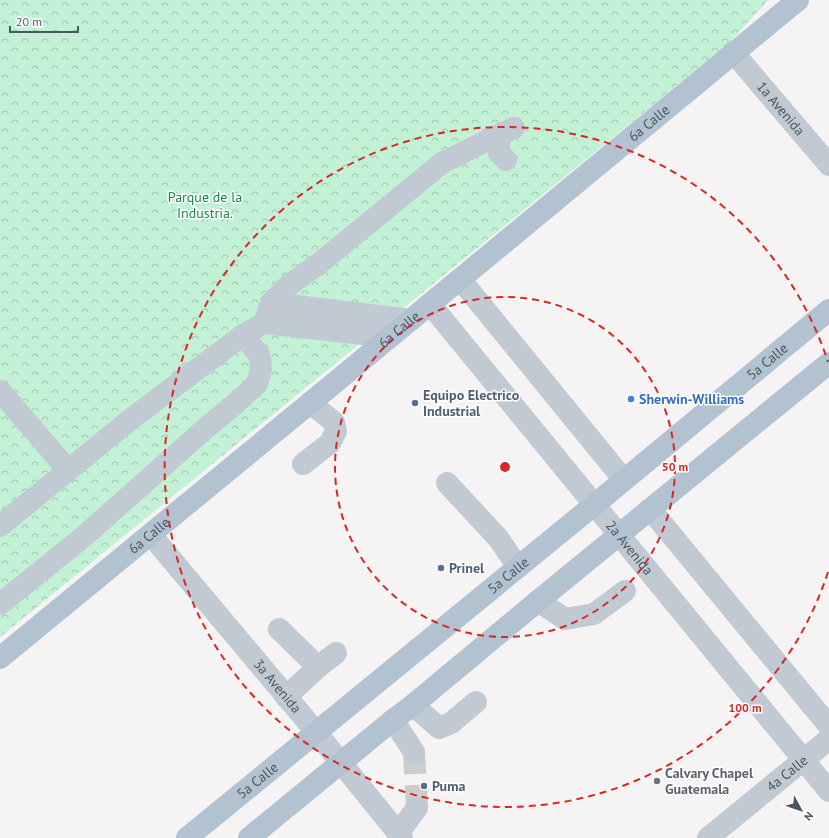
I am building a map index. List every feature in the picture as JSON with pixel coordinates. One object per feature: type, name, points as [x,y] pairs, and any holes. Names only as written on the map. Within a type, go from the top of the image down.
[{"type":"main road","name":"6a Calle","points":[[0,658],[151,535],[733,52],[798,0]]},
{"type":"main road","name":"5a Calle","points":[[187,838],[594,505],[829,310]]},
{"type":"main road","points":[[249,838],[829,363]]},
{"type":"street","name":"1a Avenida","points":[[733,52],[829,165]]},
{"type":"street","points":[[0,526],[132,419],[243,335],[268,313],[289,286],[442,164],[508,130],[499,142],[499,153],[506,160]]},
{"type":"street","points":[[460,279],[624,480]]},
{"type":"street","name":"2a Avenida","points":[[430,304],[829,791]]},
{"type":"street","points":[[268,313],[411,320]]},
{"type":"street","points":[[268,313],[390,337]]},
{"type":"street","points":[[0,604],[82,538],[257,384],[262,370],[260,356],[243,335]]},
{"type":"street","points":[[0,391],[68,470]]},
{"type":"street","points":[[303,464],[330,443],[336,431],[334,422],[310,403]]},
{"type":"street","points":[[447,483],[498,538],[518,567]]},
{"type":"street","points":[[650,509],[829,726]]},
{"type":"street","name":"3a Avenida","points":[[151,535],[341,762],[400,836]]},
{"type":"street","points":[[538,601],[565,619],[594,614],[625,591]]},
{"type":"street","points":[[279,628],[318,667]]},
{"type":"street","points":[[286,696],[336,653]]},
{"type":"street","points":[[412,705],[439,728],[451,723],[476,702]]},
{"type":"street","points":[[393,720],[414,752]]},
{"type":"street","name":"4a Calle","points":[[708,838],[829,739]]},
{"type":"street","points":[[400,836],[417,808]]},
{"type":"green space","name":"Parque de la Industria.","points":[[0,0],[768,0],[730,42],[0,637]]},
{"type":"tunnel","points":[[414,752],[417,808]]},
{"type":"place","name":"Sherwin-Williams","points":[[631,399]]},
{"type":"place","name":"Equipo Electrico Industrial","points":[[415,403]]},
{"type":"place","name":"Prinel","points":[[441,568]]},
{"type":"place","name":"Calvary Chapel Guatemala","points":[[657,781]]},
{"type":"place","name":"Puma","points":[[424,786]]}]
